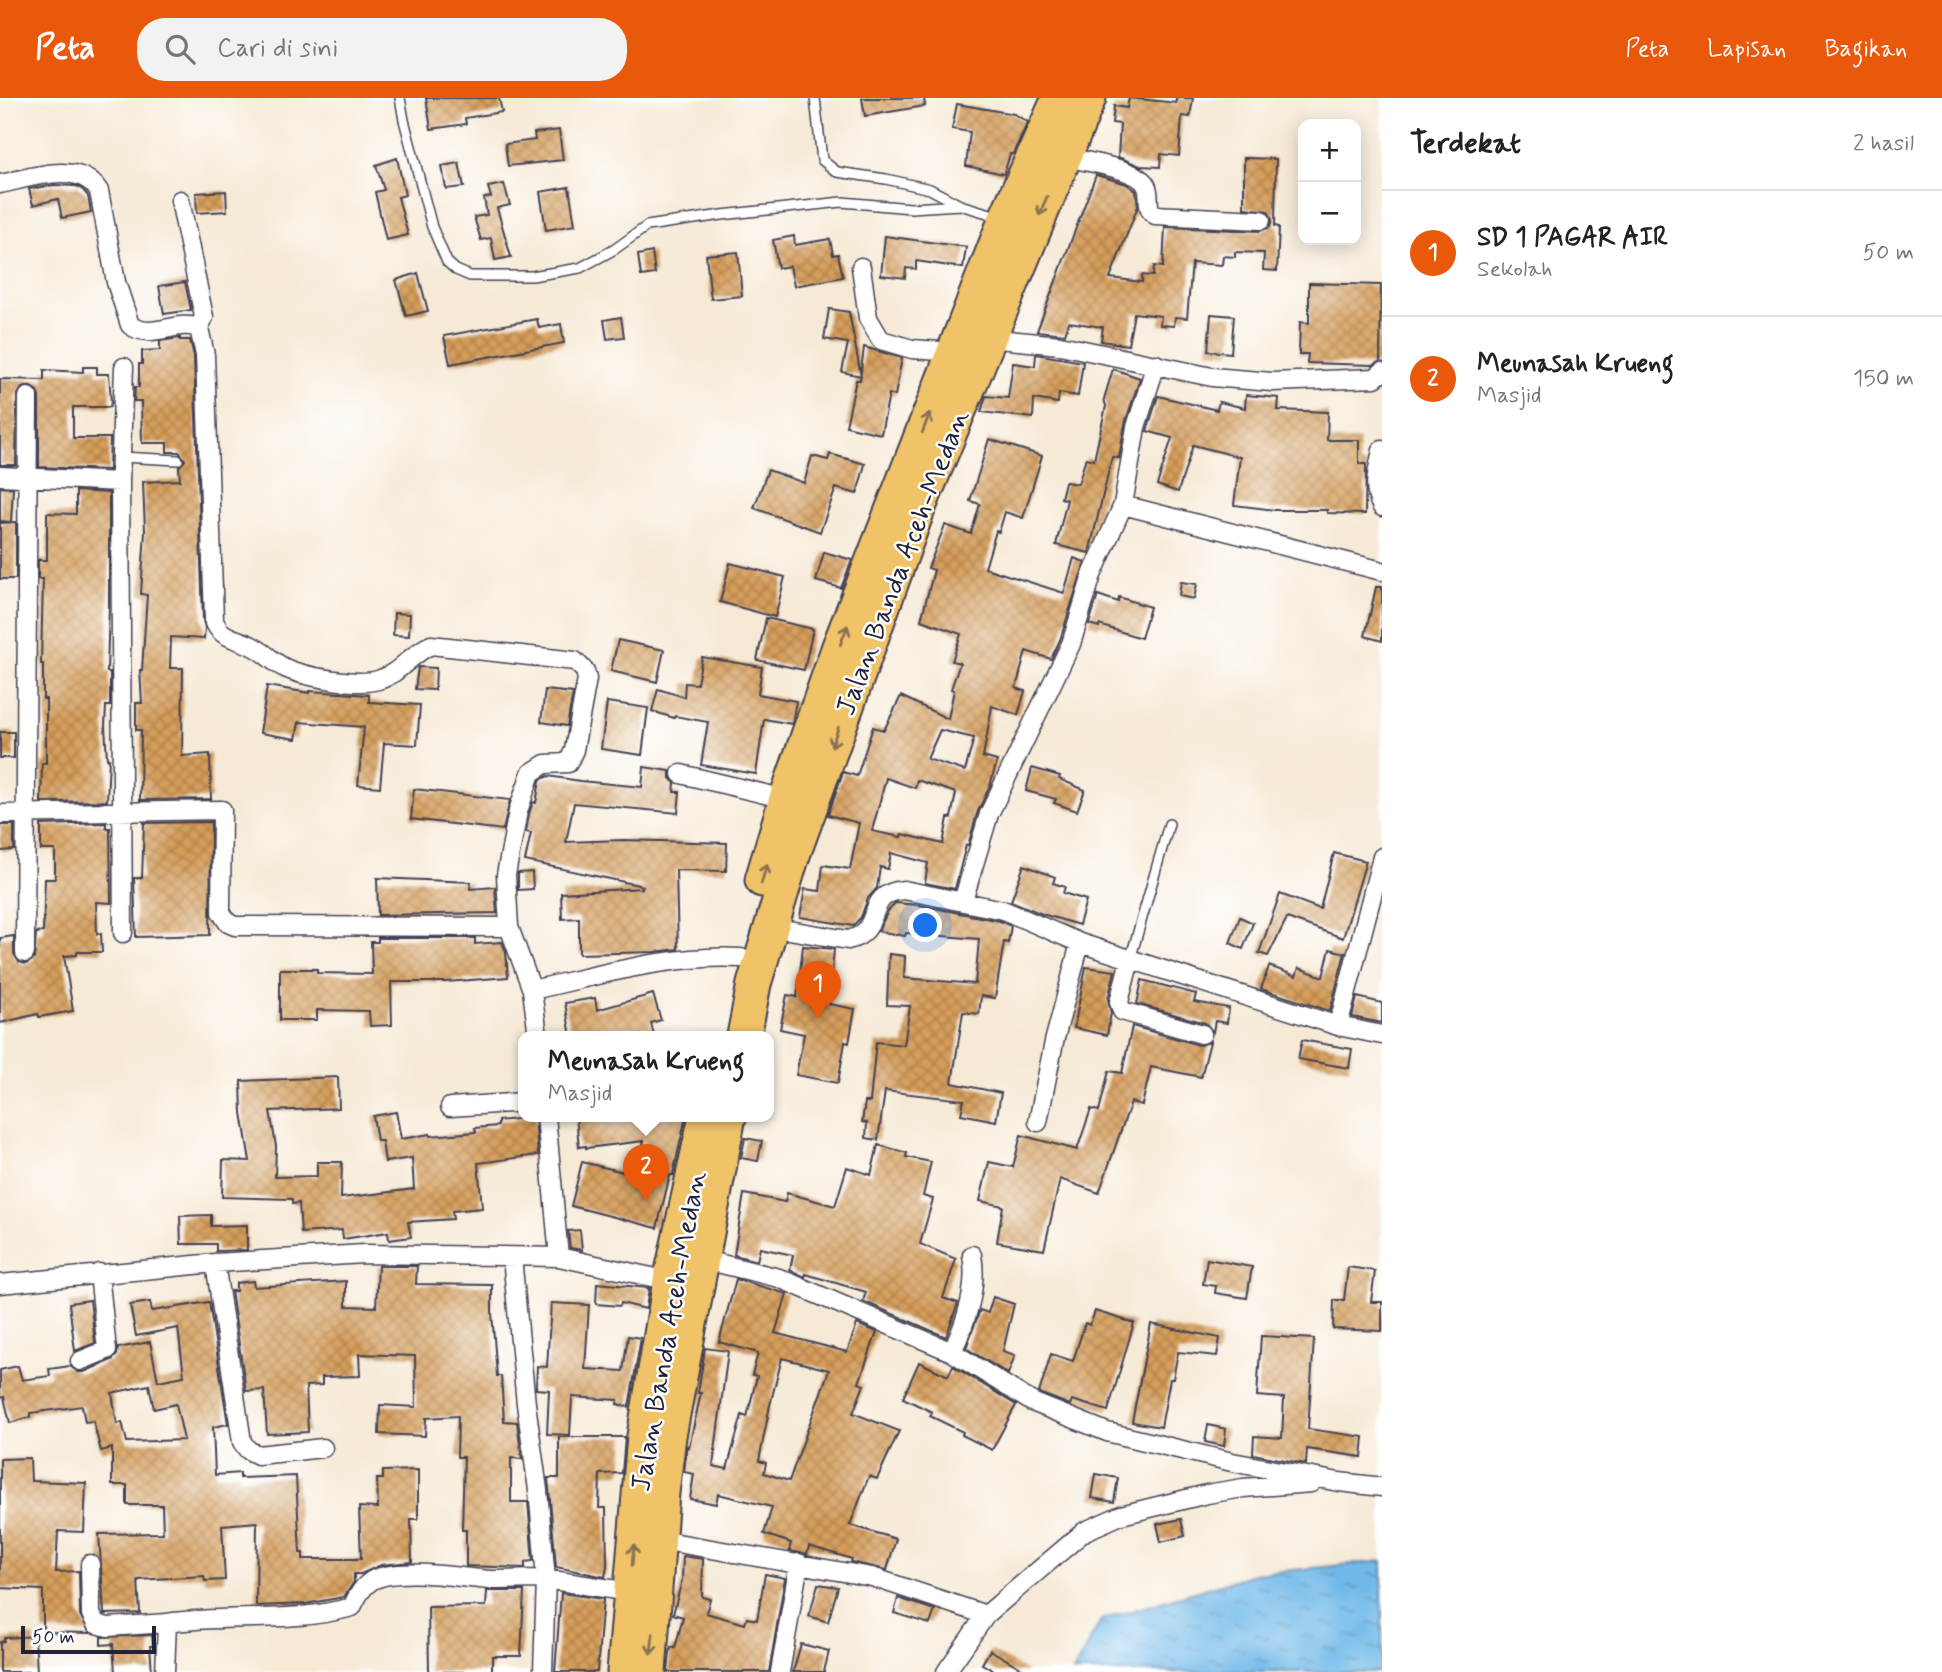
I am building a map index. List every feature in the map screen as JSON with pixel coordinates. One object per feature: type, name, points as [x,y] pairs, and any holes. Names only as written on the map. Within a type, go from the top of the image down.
[{"type":"highway","name":"Jalan Banda Aceh-Medan","points":[[725,1031],[751,917],[786,799],[838,649],[1006,218],[1059,98]]},
{"type":"highway","name":"Jalan Banda Aceh-Medan","points":[[745,1031],[754,984],[796,846],[917,512],[1089,98]]},
{"type":"highway","name":"Jalan Banda Aceh-Medan","points":[[624,1672],[644,1436],[670,1281],[705,1122]]},
{"type":"highway","name":"Jalan Banda Aceh-Medan","points":[[649,1672],[662,1493],[669,1436],[728,1122]]},
{"type":"street","points":[[1063,157],[1105,165],[1139,178],[1147,187],[1148,206],[1155,215],[1261,220]]},
{"type":"street","points":[[0,184],[69,173],[83,175],[93,182],[99,191],[116,282],[131,325],[143,332],[191,325],[199,328]]},
{"type":"street","points":[[180,200],[204,317],[199,328],[205,355],[216,628],[222,634],[254,647],[284,667],[321,677],[369,681],[396,673],[418,651],[431,645],[575,662],[585,671],[587,679],[574,750],[568,763],[545,764],[531,773],[518,811],[506,875],[509,927],[532,990],[537,1031]]},
{"type":"street","points":[[861,267],[868,318],[881,340],[912,349],[954,352]]},
{"type":"street","points":[[989,338],[1060,345],[1212,377],[1272,382],[1375,378],[1382,372]]},
{"type":"street","points":[[963,901],[989,814],[1071,644],[1092,575],[1123,505],[1136,427],[1156,364]]},
{"type":"street","points":[[123,933],[120,482],[124,367]]},
{"type":"street","points":[[25,953],[29,397]]},
{"type":"street","points":[[1382,450],[1375,482],[1376,495],[1382,507]]},
{"type":"street","points":[[0,476],[120,482]]},
{"type":"street","points":[[1123,505],[1382,571]]},
{"type":"street","points":[[681,774],[786,799]]},
{"type":"street","points":[[0,814],[222,810],[221,912],[228,923],[235,926],[509,927]]},
{"type":"street","points":[[1338,1026],[1382,857]]},
{"type":"street","points":[[771,927],[848,940],[860,938],[868,929],[881,898],[890,891],[904,890],[1003,911],[1080,943],[1130,960],[1338,1026],[1382,1035]]},
{"type":"street","points":[[1038,1122],[1054,1042],[1080,943]]},
{"type":"street","points":[[532,990],[671,961],[713,956],[741,958]]},
{"type":"street","points":[[1130,960],[1119,1002],[1122,1011],[1202,1034]]},
{"type":"street","points":[[450,1108],[518,1102]]},
{"type":"street","points":[[547,1122],[559,1257]]},
{"type":"street","points":[[0,1284],[215,1263],[364,1254],[559,1257],[670,1281]]},
{"type":"street","points":[[952,1352],[974,1286],[972,1255]]},
{"type":"street","points":[[512,1257],[547,1579],[543,1672]]},
{"type":"street","points":[[701,1259],[779,1278],[952,1352],[1032,1402],[1107,1432],[1232,1462],[1339,1482],[1382,1487]]},
{"type":"street","points":[[215,1263],[242,1443],[258,1455],[323,1448]]},
{"type":"street","points":[[80,1361],[107,1350],[99,1273]]},
{"type":"street","points":[[946,1672],[986,1615],[1085,1531],[1121,1515],[1207,1494],[1243,1488],[1339,1482]]},
{"type":"street","points":[[660,1540],[872,1577],[986,1615]]},
{"type":"street","points":[[780,1672],[799,1563]]},
{"type":"street","points":[[90,1564],[91,1614],[96,1624],[108,1627],[199,1618],[327,1614],[352,1607],[370,1582],[385,1576],[414,1574],[493,1580],[547,1579],[630,1592]]},
{"type":"street","points":[[165,1672],[167,1623]]},
{"type":"lane","points":[[400,98],[432,227],[447,262],[470,276],[532,275],[580,268],[615,249],[647,226],[722,215],[842,202],[911,208],[960,205]]},
{"type":"lane","points":[[815,98],[822,160],[829,167],[838,172],[930,189],[960,205],[1006,218]]},
{"type":"lane","points":[[121,457],[178,460]]},
{"type":"lane","points":[[1130,960],[1169,824]]},
{"type":"water","points":[[1382,1561],[1382,1672],[1073,1672],[1101,1620],[1254,1574]]},
{"type":"building","points":[[426,98],[499,98],[502,112],[465,118],[466,124],[431,129]]},
{"type":"building","points":[[862,98],[924,98],[925,106],[865,116]]},
{"type":"building","points":[[1129,98],[1176,103],[1176,98],[1193,98],[1190,117],[1182,116],[1179,156],[1161,154],[1160,167],[1140,166],[1118,157],[1120,124],[1112,123],[1114,106],[1127,108]]},
{"type":"building","points":[[957,104],[1014,114],[1028,122],[1013,154],[1010,154],[1004,174],[966,166],[970,132],[952,129]]},
{"type":"building","points":[[559,130],[563,160],[508,166],[505,144],[535,140],[534,133]]},
{"type":"building","points":[[397,158],[405,195],[398,197],[408,235],[386,240],[375,192],[384,190],[376,165]]},
{"type":"building","points":[[1244,158],[1276,159],[1275,226],[1279,227],[1277,271],[1263,270],[1264,253],[1235,252],[1235,257],[1223,256],[1222,265],[1192,263],[1187,318],[1175,317],[1174,326],[1160,325],[1161,316],[1134,313],[1128,345],[1101,341],[1103,327],[1069,322],[1065,334],[1037,331],[1096,175],[1127,184],[1136,191],[1138,206],[1110,278],[1142,282],[1142,275],[1153,276],[1154,266],[1163,267],[1165,227],[1260,231],[1270,227],[1272,220],[1268,211],[1244,208]]},
{"type":"building","points":[[459,163],[464,187],[446,189],[442,166]]},
{"type":"building","points":[[504,184],[510,205],[497,208],[511,257],[495,260],[491,238],[481,240],[474,217],[487,215],[484,198],[491,197],[488,187]]},
{"type":"building","points":[[54,185],[76,186],[83,190],[88,196],[91,212],[62,218],[58,199],[33,205],[29,189]]},
{"type":"building","points":[[569,187],[575,225],[546,230],[540,192]]},
{"type":"building","points":[[226,191],[227,211],[197,213],[196,193]]},
{"type":"building","points":[[794,236],[795,245],[830,239],[833,255],[838,254],[843,277],[794,286],[790,266],[778,268],[773,240]]},
{"type":"building","points":[[885,236],[966,247],[963,268],[916,261],[916,269],[906,268],[905,278],[881,275]]},
{"type":"building","points":[[652,252],[655,274],[641,276],[638,255]]},
{"type":"building","points":[[738,252],[742,296],[711,299],[706,255]]},
{"type":"building","points":[[418,273],[428,311],[406,316],[396,280]]},
{"type":"building","points":[[185,282],[191,310],[164,314],[159,286]]},
{"type":"building","points":[[1309,283],[1381,285],[1380,361],[1373,365],[1307,363],[1308,354],[1299,354],[1300,322],[1309,323]]},
{"type":"building","points":[[829,309],[849,312],[861,376],[842,372],[848,343],[824,339]]},
{"type":"building","points":[[1211,314],[1234,316],[1231,353],[1208,351]]},
{"type":"building","points":[[621,317],[624,337],[607,339],[604,320]]},
{"type":"building","points":[[537,319],[539,328],[561,324],[564,343],[450,364],[444,336]]},
{"type":"building","points":[[180,338],[190,340],[194,356],[205,628],[204,639],[171,637],[170,668],[183,668],[182,756],[210,754],[211,799],[140,800],[141,730],[136,730],[136,703],[142,703],[140,670],[147,595],[141,594],[145,531],[143,482],[180,480],[179,467],[185,460],[179,452],[167,452],[167,443],[142,443],[141,401],[134,401],[135,387],[139,387],[142,351],[160,350],[160,341]]},
{"type":"building","points":[[864,347],[902,358],[895,396],[889,394],[881,434],[846,426],[856,380],[860,380]]},
{"type":"building","points":[[1036,354],[1083,362],[1078,396],[1059,393],[1058,403],[1034,399],[1033,418],[981,412],[986,396],[1008,398],[1013,363],[1035,366]]},
{"type":"building","points":[[83,367],[97,367],[97,374],[109,374],[111,402],[110,407],[73,407],[73,438],[110,438],[109,470],[39,467],[39,397],[37,391],[29,386],[22,388],[17,396],[16,465],[0,465],[0,379],[44,380],[44,370],[83,372]]},
{"type":"building","points":[[1113,369],[1140,378],[1125,424],[1119,458],[1112,457],[1089,553],[1056,545],[1067,500],[1061,498],[1065,482],[1078,484],[1086,458],[1094,460],[1106,406],[1104,399]]},
{"type":"building","points":[[1246,395],[1279,398],[1278,410],[1328,412],[1327,440],[1359,440],[1359,464],[1366,464],[1365,514],[1327,513],[1327,510],[1275,510],[1234,505],[1240,457],[1193,445],[1178,492],[1157,485],[1172,438],[1147,431],[1158,396],[1217,410],[1219,402],[1245,408]]},
{"type":"building","points":[[989,439],[1042,456],[1023,518],[1005,512],[985,568],[1064,593],[1074,558],[1085,562],[1060,640],[1051,659],[1026,651],[1016,688],[1025,691],[1018,715],[992,706],[983,757],[997,761],[966,845],[955,889],[925,883],[928,863],[891,853],[888,869],[880,867],[877,888],[868,898],[861,917],[853,926],[800,917],[805,889],[820,891],[823,865],[850,869],[859,823],[828,815],[843,772],[857,776],[873,727],[884,730],[901,696],[948,719],[954,690],[951,689],[960,663],[952,661],[961,634],[921,620],[934,570],[928,568],[945,525],[971,534],[980,504],[970,501]],"holes":[[[940,730],[974,738],[965,771],[927,759]],[[886,778],[915,788],[917,780],[956,793],[943,844],[902,834],[901,837],[872,831]]]},
{"type":"building","points":[[830,454],[865,464],[857,494],[836,488],[820,532],[754,508],[768,470],[804,483],[812,456],[828,460]]},
{"type":"building","points":[[0,487],[13,488],[11,522],[0,521]]},
{"type":"building","points":[[76,491],[109,493],[107,672],[110,672],[110,706],[106,706],[105,726],[109,759],[107,801],[41,802],[42,763],[46,763],[46,699],[43,699],[41,664],[43,579],[38,579],[38,560],[47,560],[47,513],[76,514]]},
{"type":"building","points":[[16,522],[16,579],[0,579],[0,523]]},
{"type":"building","points":[[824,552],[852,560],[841,588],[816,581]]},
{"type":"building","points":[[730,563],[785,577],[775,617],[720,602]]},
{"type":"building","points":[[1181,582],[1197,584],[1194,599],[1179,596]]},
{"type":"building","points":[[1376,587],[1382,587],[1382,641],[1365,636]]},
{"type":"building","points":[[1098,595],[1118,602],[1119,597],[1150,607],[1141,638],[1089,624]]},
{"type":"building","points":[[394,613],[410,614],[409,636],[393,635]]},
{"type":"building","points":[[766,618],[813,629],[804,670],[757,660]]},
{"type":"building","points":[[618,640],[664,650],[657,682],[611,671]]},
{"type":"building","points":[[702,657],[762,667],[758,694],[796,701],[792,724],[764,719],[756,774],[701,765],[708,722],[675,716],[674,718],[652,711],[658,689],[684,697],[685,683],[697,684]]},
{"type":"building","points":[[418,667],[436,668],[435,690],[415,689]]},
{"type":"building","points":[[267,686],[310,693],[369,695],[369,702],[420,705],[417,745],[384,743],[380,787],[358,785],[364,727],[299,722],[296,739],[260,733]]},
{"type":"building","points":[[545,690],[573,693],[567,726],[541,722]]},
{"type":"building","points":[[607,702],[648,708],[642,755],[601,749]]},
{"type":"building","points":[[0,732],[14,732],[14,758],[0,758]]},
{"type":"building","points":[[644,767],[670,771],[670,778],[675,783],[674,792],[680,792],[678,813],[574,803],[566,842],[624,840],[727,843],[726,871],[676,870],[678,949],[579,954],[579,918],[562,919],[561,893],[643,886],[525,861],[531,833],[526,832],[529,814],[533,802],[536,803],[540,780],[548,776],[642,787]]},
{"type":"building","points":[[1032,768],[1060,776],[1059,779],[1085,790],[1077,811],[1054,803],[1056,799],[1026,791]]},
{"type":"building","points":[[414,789],[510,800],[503,830],[411,819]]},
{"type":"building","points":[[211,822],[210,935],[136,937],[134,878],[142,878],[144,823]]},
{"type":"building","points":[[106,823],[106,828],[110,828],[111,903],[96,902],[97,934],[101,933],[102,952],[77,952],[77,955],[64,956],[73,1011],[39,1017],[38,1014],[0,1023],[0,938],[14,936],[14,954],[19,962],[26,964],[34,959],[36,933],[43,932],[45,879],[55,879],[55,850],[41,850],[41,825]]},
{"type":"building","points":[[0,825],[14,825],[14,850],[0,851]]},
{"type":"building","points":[[1334,853],[1366,861],[1343,938],[1287,918],[1268,956],[1259,953],[1280,894],[1320,909]]},
{"type":"building","points":[[1024,865],[1055,877],[1053,883],[1065,887],[1063,893],[1086,900],[1079,925],[1011,901]]},
{"type":"building","points":[[532,872],[533,889],[518,890],[518,873]]},
{"type":"building","points":[[377,878],[471,882],[470,889],[495,887],[497,913],[378,915]]},
{"type":"building","points":[[895,903],[1000,921],[1011,926],[1008,943],[1004,942],[995,998],[981,996],[979,1014],[963,1012],[952,1083],[1001,1093],[996,1121],[961,1114],[964,1100],[885,1091],[878,1140],[866,1138],[867,1123],[862,1122],[865,1102],[870,1102],[876,1042],[904,1045],[910,1006],[887,1005],[889,954],[905,956],[904,978],[975,984],[979,939],[906,933],[905,936],[878,931]]},
{"type":"building","points":[[1240,917],[1253,923],[1243,949],[1230,943]]},
{"type":"building","points":[[378,938],[475,938],[475,944],[502,942],[506,952],[508,977],[446,982],[391,982],[392,1025],[370,1026],[369,1011],[317,1010],[317,1020],[280,1020],[280,969],[372,974],[371,942],[378,942]]},
{"type":"building","points":[[803,946],[834,949],[829,1004],[855,1009],[849,1043],[845,1042],[838,1083],[796,1075],[804,1034],[780,1029],[787,995],[797,997]]},
{"type":"building","points":[[1330,949],[1345,953],[1330,1011],[1261,989],[1269,966],[1296,976],[1299,968],[1323,977]]},
{"type":"building","points":[[1086,967],[1115,971],[1108,999],[1111,1013],[1107,1035],[1074,1028]]},
{"type":"building","points":[[1142,980],[1196,994],[1194,1002],[1229,1008],[1227,1023],[1215,1021],[1213,1032],[1205,1023],[1137,1004]]},
{"type":"building","points":[[653,994],[661,1020],[651,1023],[653,1031],[570,1031],[565,1003],[595,998],[597,1010]]},
{"type":"building","points":[[1357,997],[1382,1003],[1382,1023],[1352,1017]]},
{"type":"building","points":[[1132,1026],[1199,1045],[1210,1042],[1201,1077],[1151,1067],[1142,1105],[1131,1102],[1099,1193],[1060,1179],[1044,1250],[997,1242],[1003,1206],[980,1201],[989,1162],[1013,1167],[1021,1135],[1077,1150],[1091,1109],[1099,1111],[1109,1071],[1122,1073]]},
{"type":"building","points":[[1302,1040],[1352,1049],[1349,1068],[1298,1059]]},
{"type":"building","points":[[338,1077],[339,1108],[270,1111],[276,1146],[275,1177],[317,1176],[317,1162],[342,1162],[341,1198],[414,1189],[412,1158],[385,1162],[382,1141],[377,1141],[373,1116],[396,1112],[401,1139],[430,1134],[476,1132],[475,1128],[498,1126],[498,1121],[518,1119],[518,1122],[535,1122],[538,1155],[478,1163],[482,1208],[452,1211],[453,1219],[408,1222],[411,1237],[389,1240],[388,1232],[343,1239],[342,1230],[301,1233],[299,1203],[292,1204],[292,1199],[222,1197],[223,1160],[250,1161],[242,1113],[241,1081]]},
{"type":"building","points":[[577,1122],[685,1122],[657,1228],[571,1206],[582,1162],[636,1175],[644,1141],[579,1147]]},
{"type":"building","points":[[745,1138],[762,1141],[758,1161],[741,1158]]},
{"type":"building","points":[[878,1145],[907,1153],[906,1157],[931,1162],[923,1196],[933,1199],[920,1244],[956,1259],[943,1298],[958,1303],[946,1337],[863,1301],[866,1292],[806,1274],[805,1277],[790,1270],[793,1255],[760,1248],[757,1261],[734,1255],[744,1194],[785,1202],[787,1193],[835,1206],[847,1167],[871,1175]]},
{"type":"building","points":[[211,1215],[211,1226],[247,1225],[247,1250],[216,1251],[216,1244],[181,1244],[180,1216]]},
{"type":"building","points":[[580,1230],[582,1250],[570,1248],[568,1231]]},
{"type":"building","points":[[1207,1259],[1252,1267],[1247,1298],[1215,1293],[1216,1286],[1203,1284]]},
{"type":"building","points":[[378,1266],[417,1266],[416,1284],[492,1285],[497,1376],[501,1376],[504,1421],[517,1422],[522,1459],[511,1458],[511,1502],[528,1502],[533,1561],[525,1562],[525,1568],[466,1566],[466,1530],[462,1530],[464,1457],[457,1457],[458,1416],[426,1418],[425,1436],[379,1434],[380,1405],[416,1407],[415,1356],[359,1354],[360,1376],[322,1377],[322,1385],[306,1386],[308,1432],[267,1434],[264,1390],[246,1391],[231,1291],[236,1291],[236,1283],[253,1281],[254,1287],[346,1281],[346,1306],[376,1307]]},
{"type":"building","points":[[1348,1267],[1375,1271],[1371,1302],[1382,1302],[1382,1331],[1333,1329],[1334,1300],[1344,1300]]},
{"type":"building","points":[[736,1279],[787,1294],[775,1333],[847,1352],[857,1324],[877,1332],[859,1383],[864,1385],[853,1413],[899,1431],[877,1479],[869,1476],[850,1525],[896,1539],[887,1570],[851,1562],[852,1559],[809,1546],[807,1554],[789,1551],[791,1543],[764,1534],[772,1507],[718,1494],[716,1504],[690,1499],[694,1474],[684,1472],[687,1446],[689,1447],[701,1393],[698,1393],[705,1348],[728,1351],[713,1466],[727,1469],[742,1415],[747,1417],[757,1376],[752,1375],[758,1353],[719,1342]],"holes":[[[782,1358],[829,1370],[789,1481],[764,1473],[766,1463],[759,1461]]]},
{"type":"building","points":[[597,1283],[649,1288],[646,1309],[621,1303],[620,1306],[596,1304]]},
{"type":"building","points":[[993,1297],[1014,1304],[1003,1351],[1015,1355],[1008,1374],[966,1348],[980,1310],[988,1313]]},
{"type":"building","points":[[90,1300],[95,1343],[75,1351],[69,1303]]},
{"type":"building","points":[[150,1302],[152,1311],[209,1302],[228,1424],[213,1427],[215,1475],[240,1473],[240,1478],[296,1476],[300,1553],[303,1553],[303,1559],[361,1559],[359,1507],[378,1508],[377,1479],[383,1479],[383,1471],[418,1470],[418,1519],[411,1519],[412,1562],[381,1565],[361,1574],[354,1574],[354,1582],[344,1597],[305,1604],[256,1606],[257,1522],[222,1525],[225,1580],[205,1581],[204,1576],[138,1580],[140,1613],[104,1614],[99,1534],[163,1533],[162,1505],[127,1505],[127,1485],[112,1485],[112,1448],[101,1451],[93,1421],[85,1422],[82,1406],[30,1413],[30,1417],[10,1423],[4,1397],[0,1398],[0,1370],[18,1366],[22,1380],[50,1376],[49,1369],[70,1366],[78,1372],[84,1372],[112,1360],[117,1355],[118,1348],[150,1342],[158,1381],[184,1376],[178,1328],[136,1336],[130,1305]],"holes":[[[149,1385],[154,1409],[176,1404],[184,1440],[127,1442],[122,1422],[117,1424],[112,1393]]]},
{"type":"building","points":[[551,1303],[589,1305],[585,1369],[623,1371],[628,1336],[641,1338],[629,1407],[617,1404],[618,1400],[572,1397],[570,1435],[547,1434],[549,1390],[536,1389],[537,1366],[547,1367]]},
{"type":"building","points":[[1095,1311],[1134,1323],[1108,1411],[1072,1400],[1070,1405],[1039,1393],[1051,1354],[1073,1361],[1085,1323],[1090,1325]]},
{"type":"building","points":[[1151,1324],[1220,1338],[1217,1356],[1178,1352],[1161,1427],[1132,1422]]},
{"type":"building","points":[[1261,1336],[1314,1339],[1308,1429],[1364,1437],[1362,1457],[1307,1449],[1306,1464],[1253,1454],[1254,1436],[1282,1438],[1284,1398],[1257,1396]]},
{"type":"building","points":[[919,1362],[948,1376],[953,1366],[1016,1405],[992,1450],[930,1416],[932,1412],[903,1398]]},
{"type":"building","points":[[1208,1425],[1226,1429],[1224,1446],[1205,1442]]},
{"type":"building","points":[[559,1437],[625,1437],[622,1473],[600,1474],[599,1508],[606,1508],[605,1577],[556,1567],[548,1478],[559,1478]]},
{"type":"building","points":[[30,1458],[31,1481],[86,1483],[84,1532],[58,1531],[56,1572],[79,1571],[80,1615],[90,1633],[43,1632],[43,1590],[0,1588],[0,1459]]},
{"type":"building","points":[[1096,1474],[1118,1478],[1114,1502],[1092,1498]]},
{"type":"building","points":[[1181,1519],[1185,1536],[1161,1542],[1157,1524]]},
{"type":"building","points":[[683,1556],[703,1559],[702,1597],[710,1599],[706,1613],[745,1624],[747,1618],[757,1620],[765,1574],[785,1578],[769,1672],[668,1672],[671,1647],[675,1648],[683,1617],[673,1614],[682,1580]]},
{"type":"building","points":[[818,1584],[838,1587],[828,1622],[809,1616]]},
{"type":"building","points":[[487,1591],[524,1591],[521,1656],[492,1656],[492,1672],[429,1672],[428,1607],[486,1606]]},
{"type":"building","points":[[561,1593],[603,1599],[597,1672],[555,1672]]},
{"type":"building","points":[[898,1598],[935,1610],[930,1624],[894,1613]]},
{"type":"building","points":[[152,1635],[152,1672],[115,1672],[113,1644],[101,1645],[101,1637]]},
{"type":"building","points":[[35,1636],[37,1672],[0,1672],[0,1642],[4,1641],[4,1638]]},
{"type":"building","points":[[801,1644],[829,1651],[824,1672],[793,1672]]},
{"type":"building","points":[[990,1650],[1028,1672],[996,1672],[982,1664]]},
{"type":"place","name":"SD 1 PAGAR AIR","points":[[818,1019]]},
{"type":"place","name":"Meunasah Krueng","points":[[646,1202]]}]
